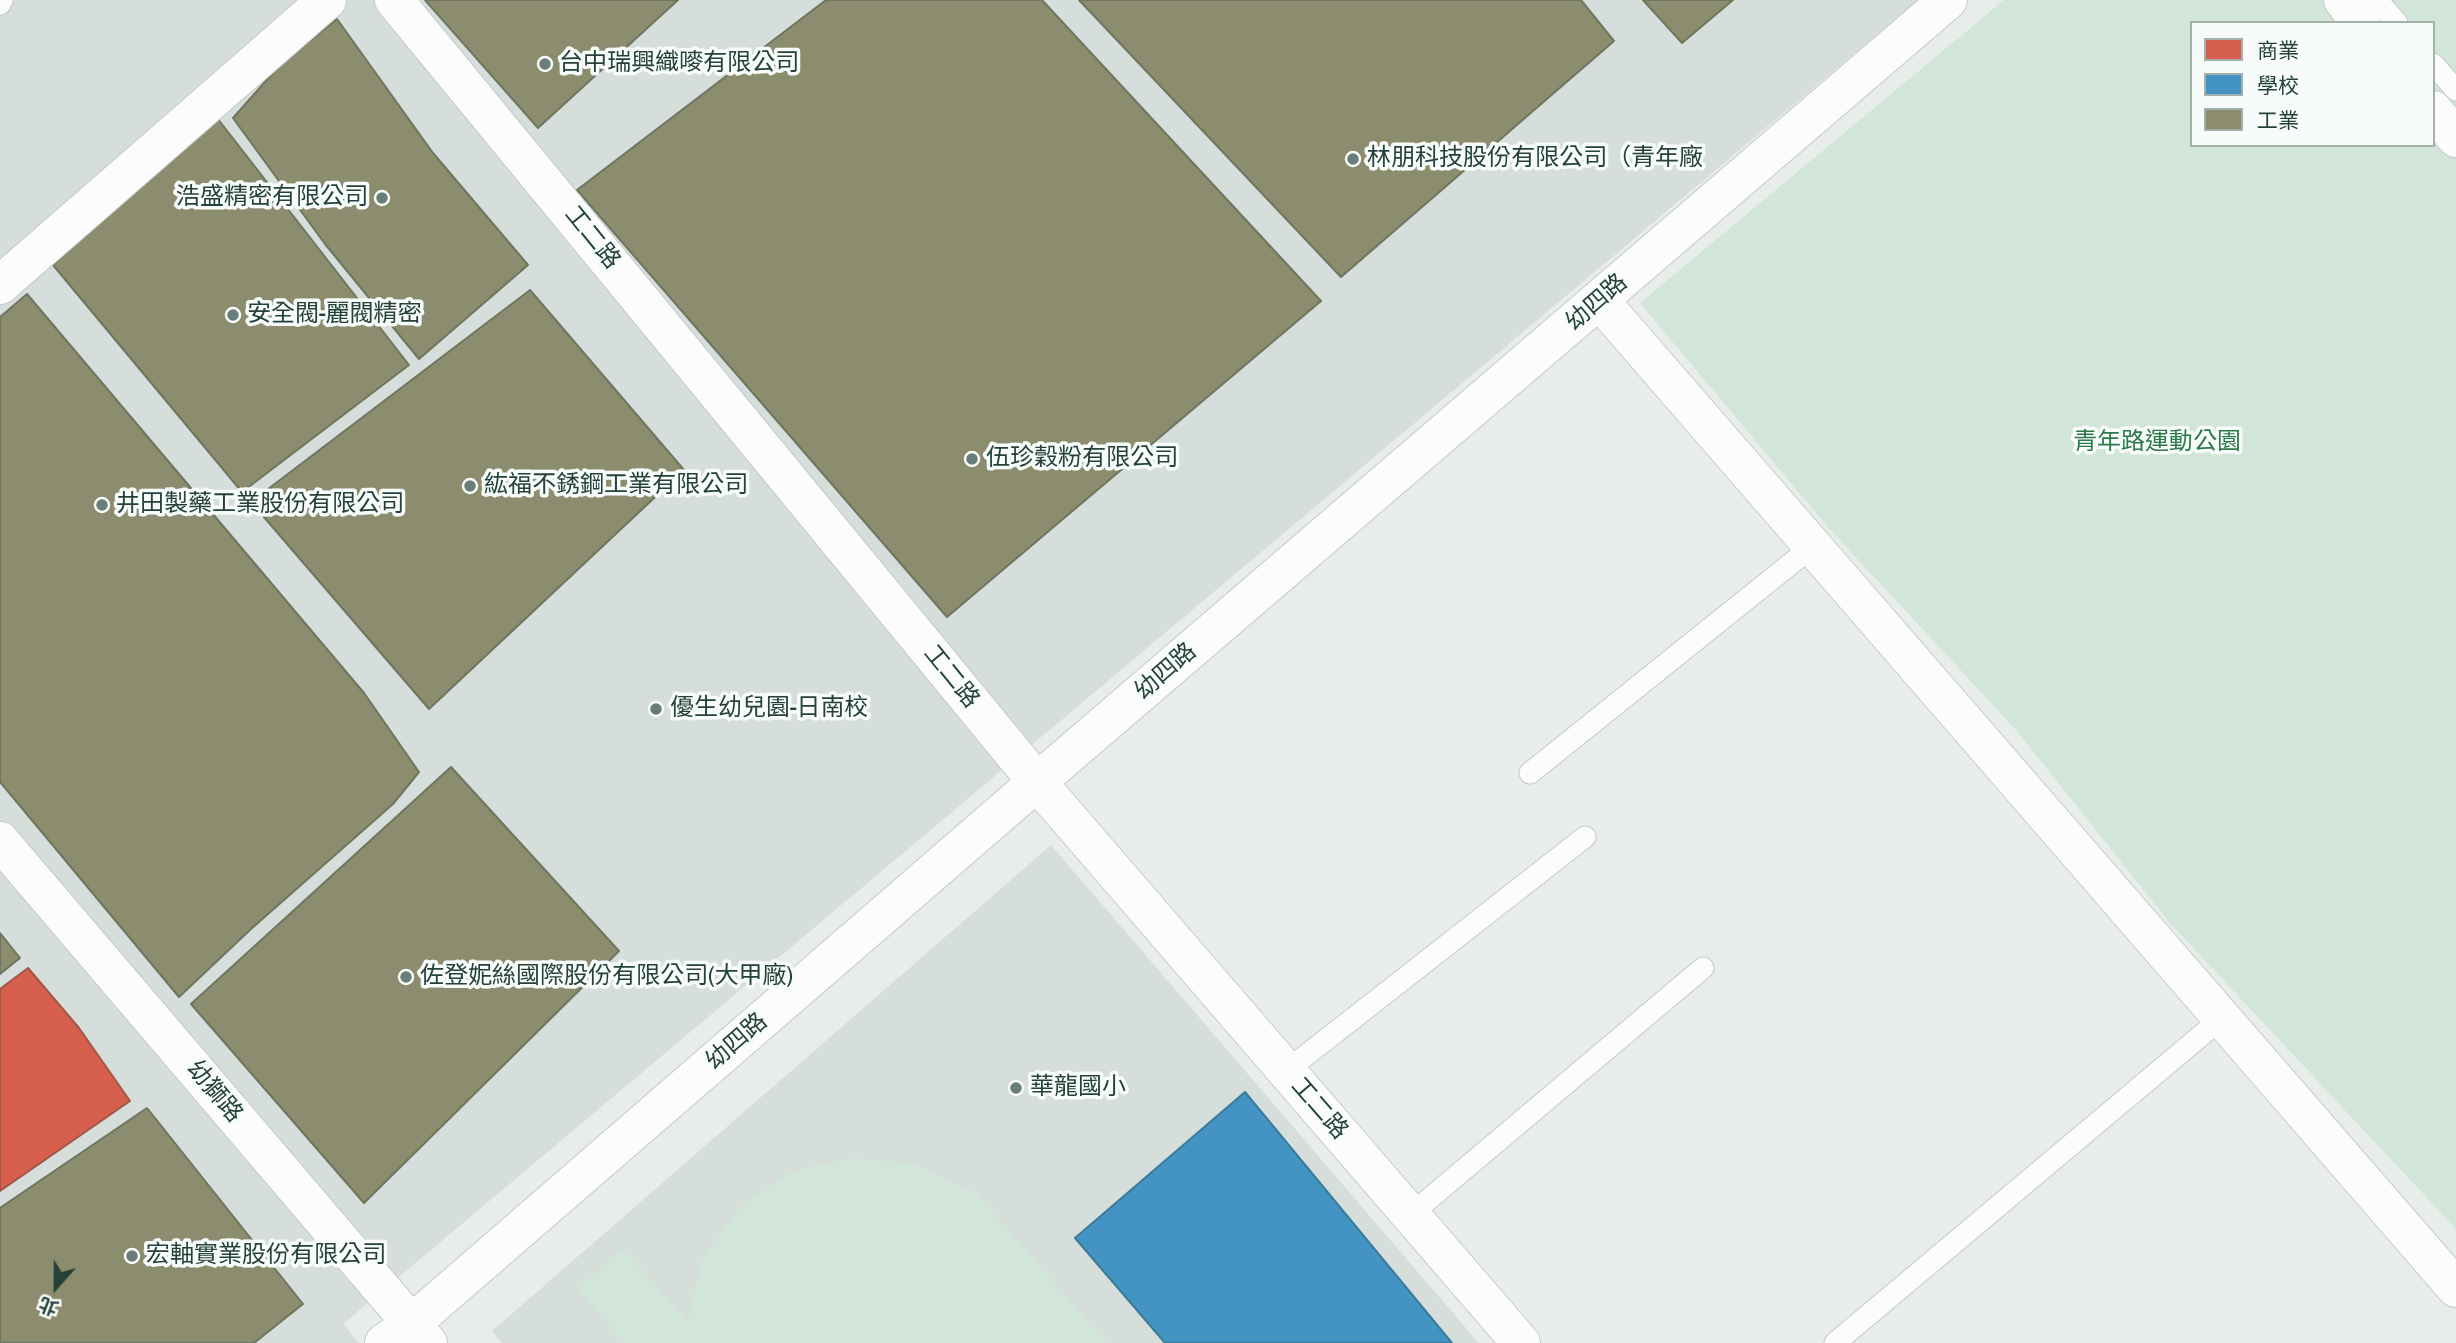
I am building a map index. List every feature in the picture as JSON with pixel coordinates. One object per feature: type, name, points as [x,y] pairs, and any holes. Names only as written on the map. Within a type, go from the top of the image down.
[{"type":"street","points":[[0,285],[327,0]]},
{"type":"street","name":"工二路","points":[[394,0],[1037,782],[1521,1343]]},
{"type":"street","name":"幼四路","points":[[408,1337],[1037,782],[1948,0]]},
{"type":"street","points":[[2343,0],[2359,21]]},
{"type":"street","points":[[2435,112],[2456,138]]},
{"type":"street","points":[[1600,301],[2456,1288]]},
{"type":"street","name":"幼獅路","points":[[0,841],[408,1337]]},
{"type":"lane","points":[[2377,0],[2395,21]]},
{"type":"lane","points":[[2435,66],[2456,90]]},
{"type":"lane","points":[[1530,773],[1813,546]]},
{"type":"lane","points":[[1286,1071],[1585,837]]},
{"type":"lane","points":[[1410,1215],[1703,968]]},
{"type":"lane","points":[[1835,1343],[2222,1018]]},
{"type":"shaded area","points":[[0,0],[1918,0],[343,1324],[359,1343],[0,1343]]},
{"type":"shaded area","name":"華龍國小","points":[[1051,845],[1479,1343],[502,1343],[492,1331]]},
{"type":"green space","name":"青年路運動公園","points":[[2004,0],[2456,0],[2456,1229],[2170,923],[2016,730],[1827,526],[1640,303]]},
{"type":"green space","points":[[852,1158],[915,1164],[977,1194],[1107,1343],[625,1343],[578,1288],[623,1249],[688,1322],[703,1258],[741,1206],[793,1171]]},
{"type":"building: 商業","points":[[28,968],[79,1028],[130,1101],[0,1191],[0,989]]},
{"type":"building: 學校","points":[[1245,1092],[1452,1343],[1165,1343],[1075,1238]]},
{"type":"building: 工業","name":"台中瑞興織嘜有限公司","points":[[425,0],[678,0],[538,128]]},
{"type":"building: 工業","name":"伍珍穀粉有限公司","points":[[826,0],[1042,0],[1321,301],[947,617],[577,190]]},
{"type":"building: 工業","name":"林朋科技股份有限公司（青年廠","points":[[1079,0],[1581,0],[1614,41],[1341,277]]},
{"type":"building: 工業","points":[[1643,0],[1733,0],[1682,43]]},
{"type":"building: 工業","name":"浩盛精密有限公司","points":[[337,19],[433,153],[528,265],[419,359],[325,244],[233,118],[281,64]]},
{"type":"building: 工業","name":"安全閥-麗閥精密","points":[[214,114],[409,365],[242,492],[53,265]]},
{"type":"building: 工業","name":"紘福不銹鋼工業有限公司","points":[[530,290],[684,470],[429,709],[251,502]]},
{"type":"building: 工業","name":"井田製藥工業股份有限公司","points":[[27,294],[364,693],[419,772],[393,804],[251,929],[179,997],[0,782],[0,317]]},
{"type":"building: 工業","name":"佐登妮絲國際股份有限公司(大甲廠)","points":[[451,767],[619,951],[364,1203],[191,1004]]},
{"type":"building: 工業","points":[[0,933],[20,958],[0,974]]},
{"type":"building: 工業","name":"宏軸實業股份有限公司","points":[[147,1108],[303,1304],[254,1343],[0,1343],[0,1208]]},
{"type":"place","name":"台中瑞興織嘜有限公司","points":[[545,64]]},
{"type":"place","name":"林朋科技股份有限公司（青年廠","points":[[1353,159]]},
{"type":"place","name":"浩盛精密有限公司","points":[[382,198]]},
{"type":"place","name":"安全閥-麗閥精密","points":[[233,315]]},
{"type":"place","name":"伍珍穀粉有限公司","points":[[972,459]]},
{"type":"place","name":"紘福不銹鋼工業有限公司","points":[[470,486]]},
{"type":"place","name":"井田製藥工業股份有限公司","points":[[102,505]]},
{"type":"place","name":"優生幼兒園-日南校","points":[[656,709]]},
{"type":"place","name":"佐登妮絲國際股份有限公司(大甲廠)","points":[[406,977]]},
{"type":"place","name":"華龍國小","points":[[1016,1088]]},
{"type":"place","name":"宏軸實業股份有限公司","points":[[132,1256]]}]
